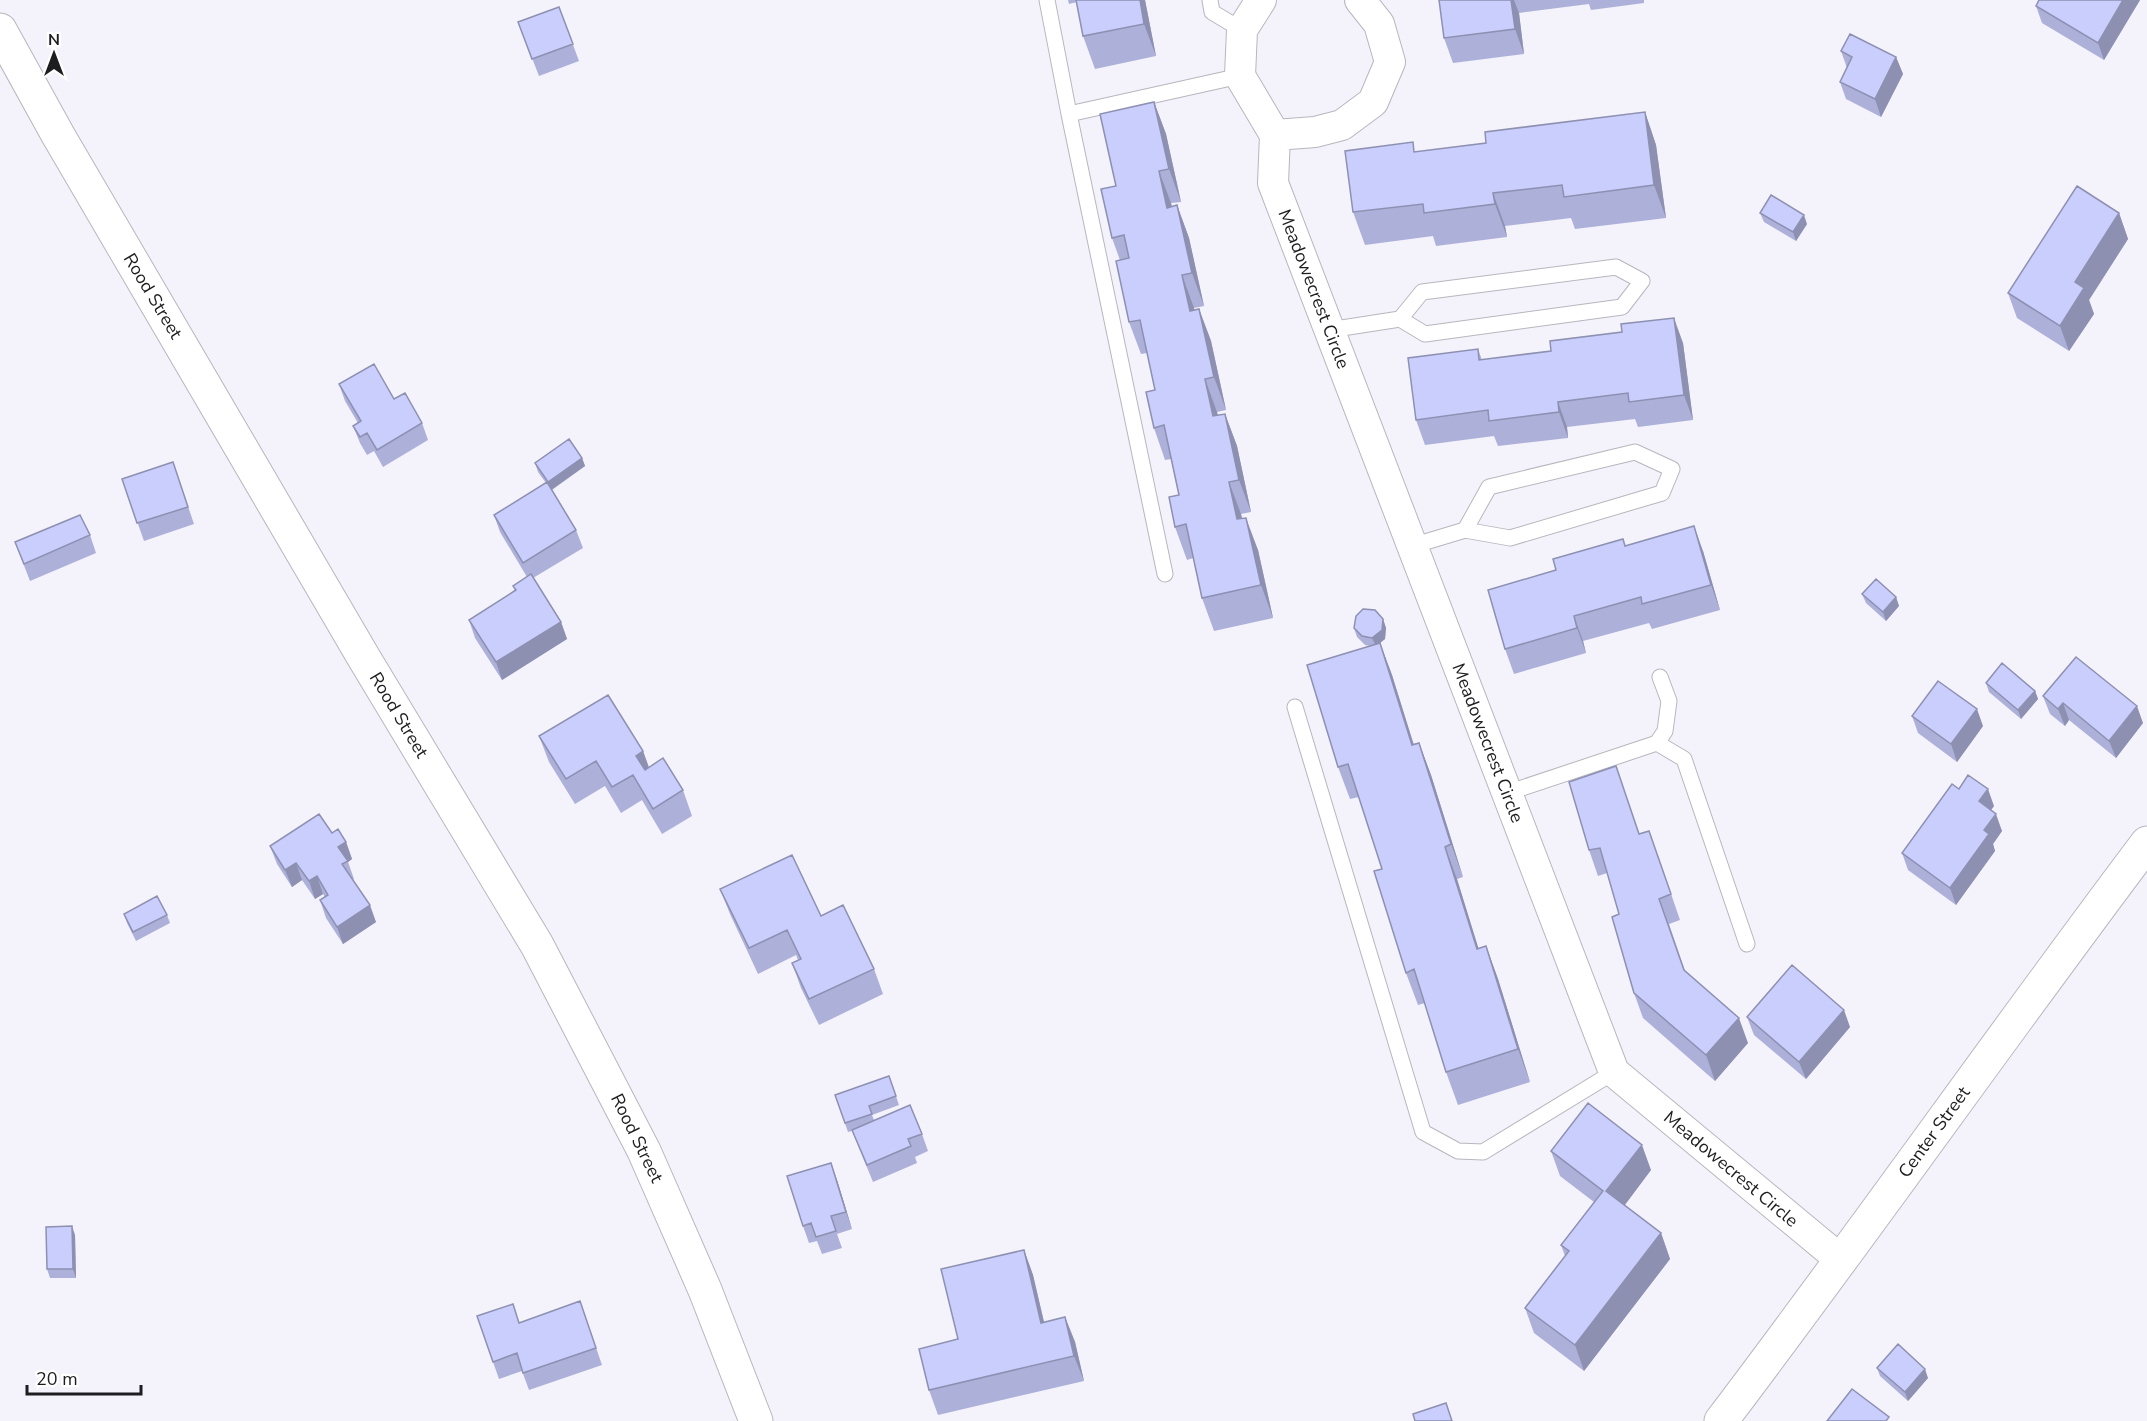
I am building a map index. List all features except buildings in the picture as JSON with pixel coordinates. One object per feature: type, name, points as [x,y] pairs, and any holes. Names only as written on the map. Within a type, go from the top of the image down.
[{"type":"main road","name":"Rood Street","points":[[0,30],[58,135],[358,648],[537,945],[644,1151],[709,1299],[756,1421]]},
{"type":"main road","name":"Center Street","points":[[1722,1421],[2147,843]]},
{"type":"street","points":[[1262,0],[1242,30],[1240,76],[1275,135],[1315,132],[1342,125],[1373,102],[1390,62],[1379,24],[1360,0]]},
{"type":"street","name":"Meadowecrest Circle","points":[[1275,135],[1273,183],[1614,1072],[1841,1260]]},
{"type":"lane","points":[[1047,0],[1165,574]]},
{"type":"lane","points":[[1210,0],[1212,12],[1242,30]]},
{"type":"lane","points":[[1069,114],[1240,76]]},
{"type":"lane","points":[[1329,330],[1400,319],[1425,334],[1622,307],[1642,282],[1616,267],[1422,292],[1400,319]]},
{"type":"lane","points":[[1412,546],[1466,530],[1510,538],[1521,535],[1662,493],[1672,469],[1635,452],[1489,487],[1466,530]]},
{"type":"lane","points":[[1507,793],[1657,743],[1665,731],[1669,701],[1660,677]]},
{"type":"lane","points":[[1295,707],[1423,1132],[1458,1151],[1483,1152],[1614,1072]]},
{"type":"lane","points":[[1657,743],[1684,759],[1747,944]]}]
